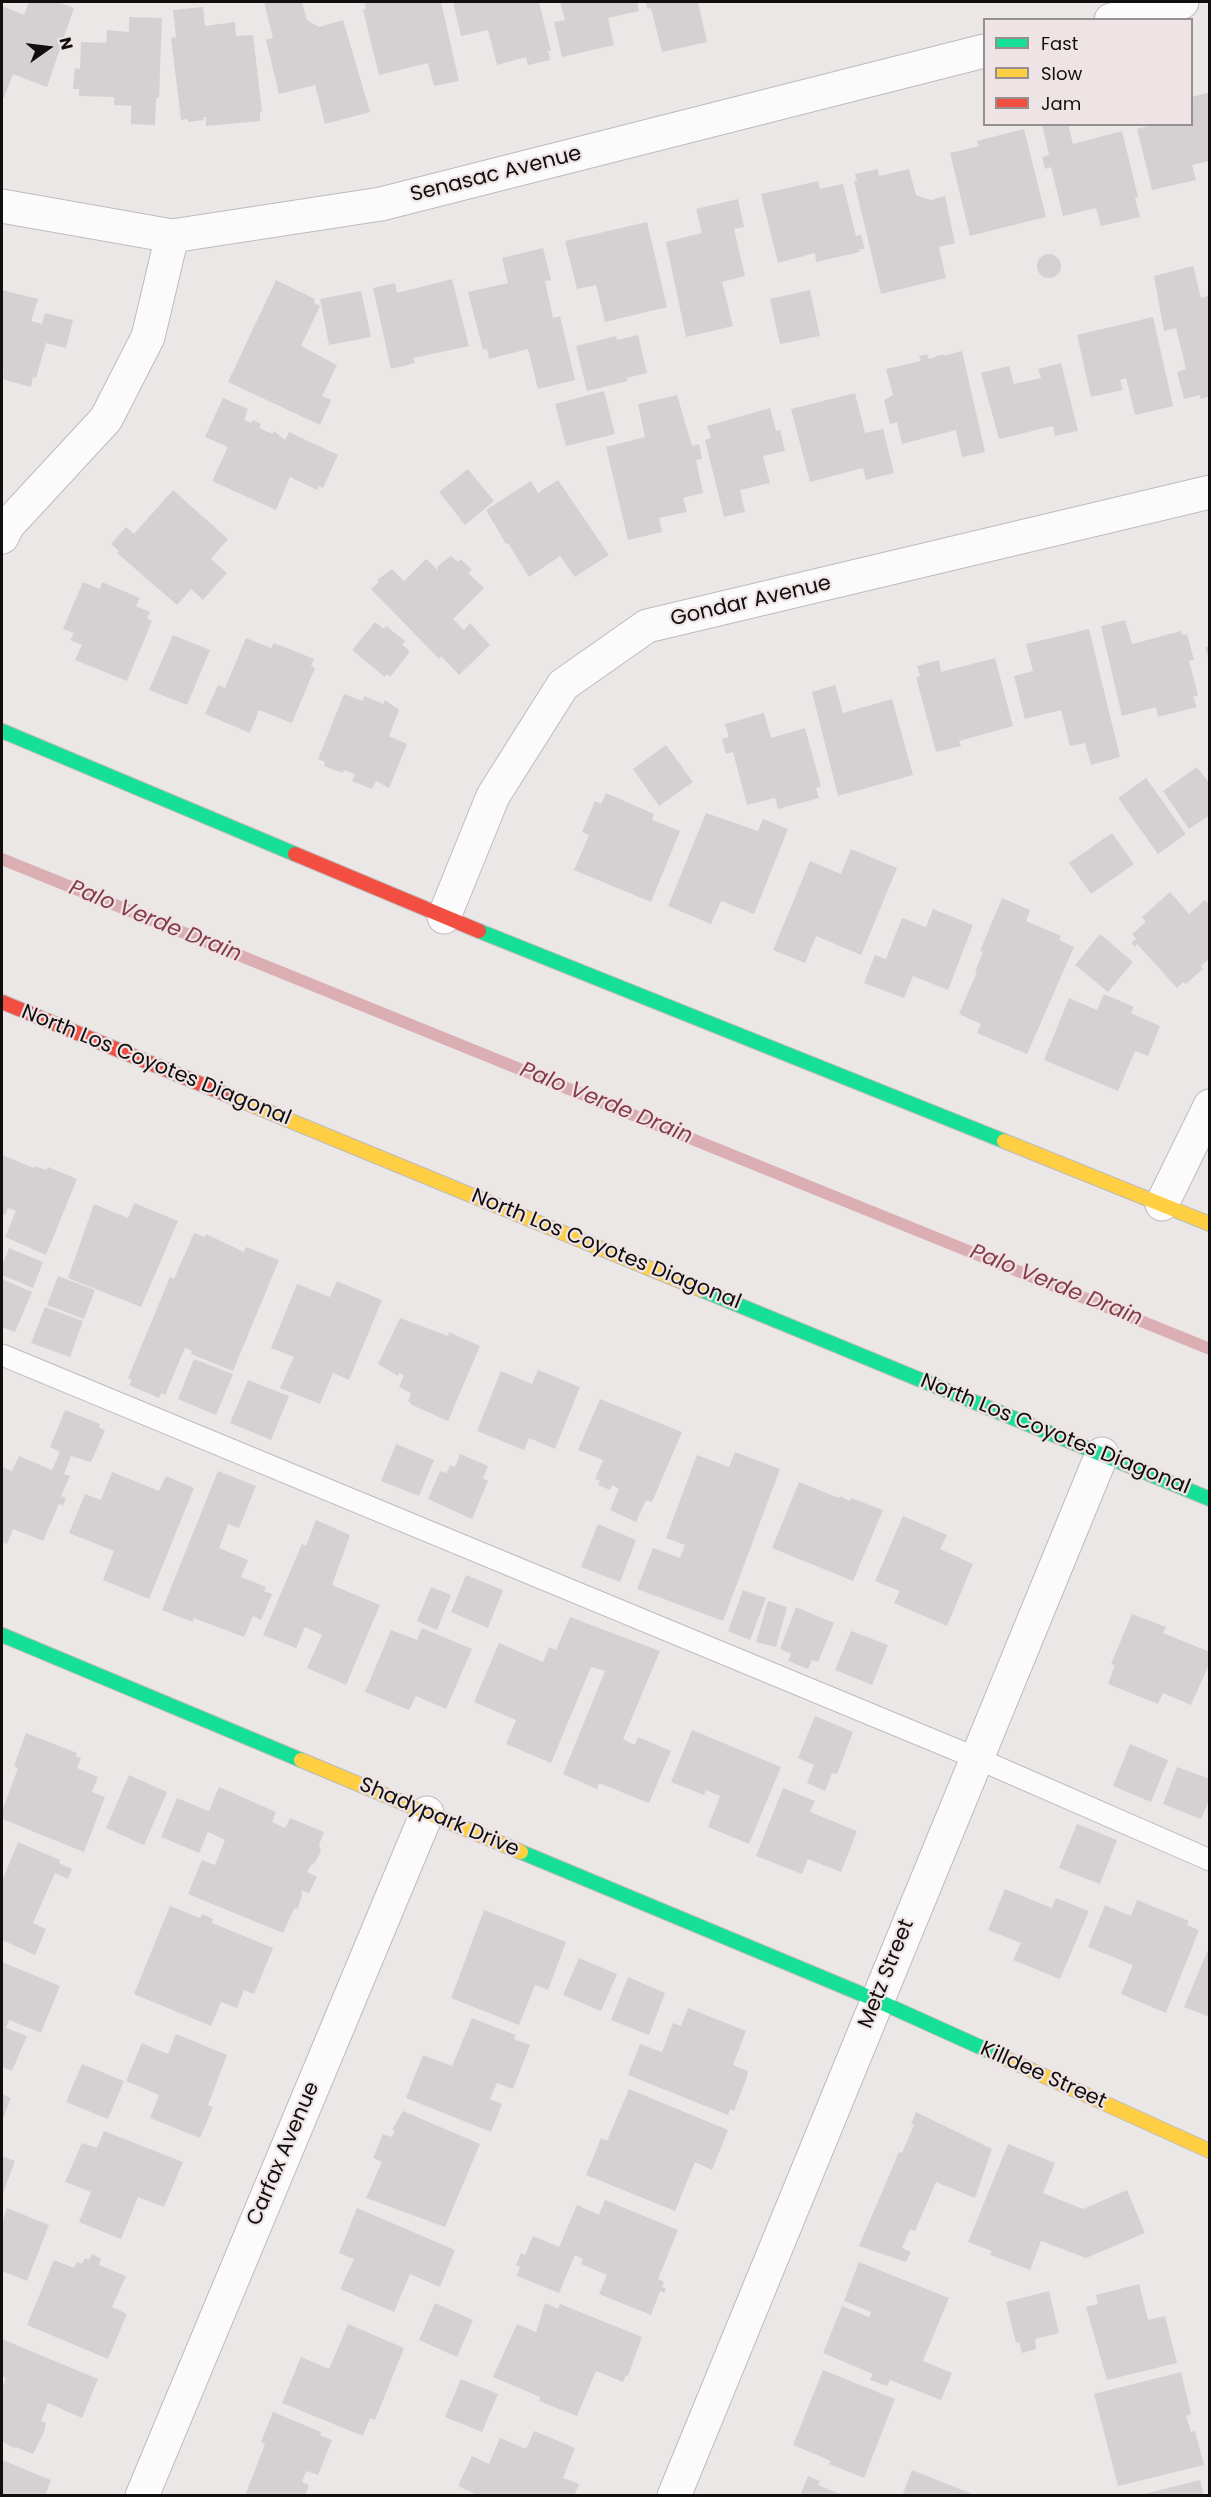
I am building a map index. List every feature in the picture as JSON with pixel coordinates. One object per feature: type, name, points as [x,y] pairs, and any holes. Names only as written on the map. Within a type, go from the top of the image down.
[{"type":"street","points":[[1119,18],[1182,2]]},
{"type":"street","name":"Senasac Avenue","points":[[2,206],[172,236],[381,204],[983,51]]},
{"type":"street","points":[[2,537],[8,525],[106,419],[148,337],[172,236]]},
{"type":"street","name":"Gondar Avenue","points":[[444,917],[493,796],[563,685],[647,626],[1209,492]]},
{"type":"street","points":[[2,731],[444,917],[1209,1224]]},
{"type":"street","name":"North Los Coyotes Diagonal","points":[[2,1002],[1209,1498]]},
{"type":"street","points":[[1162,1204],[1209,1107]]},
{"type":"street","name":"Metz Street","points":[[674,2496],[1102,1454]]},
{"type":"street","name":"Shadypark Drive","points":[[2,1635],[876,2000]]},
{"type":"street","name":"Carfax Avenue","points":[[142,2496],[427,1813]]},
{"type":"street","name":"Killdee Street","points":[[876,2000],[1209,2151]]},
{"type":"lane","points":[[2,1354],[976,1758],[1209,1860]]},
{"type":"building","points":[[29,2],[58,2],[74,8],[47,87],[13,74],[4,98],[2,97],[2,6],[24,15]]},
{"type":"building","points":[[264,2],[302,2],[307,20],[319,27],[343,20],[370,112],[325,124],[315,85],[279,94],[266,40],[273,38]]},
{"type":"building","points":[[364,2],[441,2],[459,81],[434,86],[428,63],[379,75],[363,10],[366,9]]},
{"type":"building","points":[[453,2],[539,2],[551,51],[548,51],[550,60],[528,65],[526,57],[497,65],[488,30],[461,36]]},
{"type":"building","points":[[560,2],[637,2],[639,11],[608,18],[614,45],[562,57],[554,22],[565,20]]},
{"type":"building","points":[[646,2],[698,2],[707,42],[662,52],[651,8],[647,9]]},
{"type":"building","points":[[203,7],[205,26],[235,22],[236,36],[253,35],[262,112],[260,112],[260,121],[206,126],[206,117],[203,117],[204,120],[188,122],[188,119],[181,120],[171,38],[176,37],[173,10]]},
{"type":"building","points":[[129,17],[162,18],[159,98],[156,98],[155,125],[131,124],[131,106],[114,105],[114,97],[79,96],[79,89],[73,89],[75,68],[80,69],[81,42],[106,43],[107,30],[129,32]]},
{"type":"building","points":[[1210,92],[1210,161],[1192,165],[1196,180],[1152,190],[1137,129],[1148,126],[1193,126],[1193,97]]},
{"type":"building","points":[[1042,126],[1068,126],[1073,144],[1122,131],[1138,197],[1135,198],[1140,217],[1101,226],[1096,208],[1063,216],[1051,167],[1045,169],[1042,157],[1049,155]]},
{"type":"building","points":[[1024,129],[1046,217],[970,236],[950,153],[979,146],[977,141]]},
{"type":"building","points":[[878,169],[879,176],[909,169],[916,195],[931,200],[945,196],[955,243],[939,247],[946,278],[881,294],[854,181],[857,181],[855,174]]},
{"type":"building","points":[[818,181],[820,189],[843,184],[856,236],[861,235],[865,249],[816,262],[815,253],[778,263],[761,194]]},
{"type":"building","points":[[738,199],[744,227],[734,229],[745,276],[722,282],[733,326],[686,337],[666,242],[702,233],[696,209]]},
{"type":"building","points":[[647,222],[667,307],[605,322],[596,285],[577,289],[565,241]]},
{"type":"building","points":[[543,248],[551,280],[545,281],[553,318],[560,316],[575,380],[538,389],[528,349],[489,359],[487,349],[483,350],[468,292],[508,283],[502,258]]},
{"type":"building","points":[[1049,254],[1058,257],[1061,266],[1058,275],[1049,278],[1040,275],[1037,266],[1040,257]]},
{"type":"building","points":[[1193,266],[1201,298],[1210,295],[1210,396],[1201,399],[1200,395],[1184,399],[1177,372],[1186,369],[1176,328],[1164,331],[1154,276]]},
{"type":"building","points":[[452,279],[469,346],[413,358],[415,363],[391,369],[373,288],[395,283],[397,293]]},
{"type":"building","points":[[276,280],[315,299],[314,303],[320,306],[301,346],[337,365],[322,396],[331,400],[320,425],[228,382]]},
{"type":"building","points":[[2,290],[38,299],[31,321],[42,324],[45,313],[73,320],[66,348],[46,343],[36,378],[33,377],[31,387],[2,379],[4,369],[2,369]]},
{"type":"building","points":[[810,290],[820,336],[780,344],[770,299]]},
{"type":"building","points":[[361,291],[371,337],[329,345],[320,299]]},
{"type":"building","points":[[1153,317],[1173,406],[1135,415],[1126,378],[1120,380],[1123,390],[1091,397],[1077,335]]},
{"type":"building","points":[[638,335],[647,373],[627,378],[628,381],[587,391],[576,346],[616,336],[617,340]]},
{"type":"building","points":[[962,351],[985,452],[962,457],[956,430],[902,444],[897,422],[890,424],[884,400],[893,395],[886,369],[921,361],[919,356],[927,354],[929,359]]},
{"type":"building","points":[[1061,363],[1078,431],[1055,436],[1053,426],[999,439],[981,373],[1009,366],[1014,384],[1041,378],[1038,369]]},
{"type":"building","points":[[604,391],[615,434],[566,446],[555,404]]},
{"type":"building","points":[[855,393],[865,433],[883,429],[894,473],[866,480],[863,468],[810,482],[791,409]]},
{"type":"building","points":[[677,395],[692,446],[699,444],[702,459],[696,460],[703,493],[683,498],[687,512],[659,518],[662,532],[628,540],[606,447],[645,437],[638,404]]},
{"type":"building","points":[[223,398],[248,409],[244,420],[251,423],[253,420],[261,424],[259,428],[273,434],[274,431],[285,440],[289,432],[338,455],[323,488],[319,486],[317,490],[290,477],[276,510],[212,481],[228,447],[205,437]]},
{"type":"building","points":[[770,408],[776,431],[780,430],[785,451],[763,456],[770,483],[740,490],[745,512],[724,517],[705,440],[711,438],[707,426]]},
{"type":"building","points":[[468,469],[494,501],[465,525],[439,492]]},
{"type":"building","points":[[558,480],[609,555],[575,577],[560,556],[529,577],[486,510],[531,481],[538,493]]},
{"type":"building","points":[[173,490],[228,539],[211,559],[227,573],[203,600],[191,589],[177,605],[117,553],[119,551],[111,544],[126,527],[134,534]]},
{"type":"building","points":[[451,556],[458,562],[461,559],[472,570],[468,573],[484,588],[453,619],[464,630],[470,623],[490,645],[459,675],[441,656],[439,659],[371,589],[379,582],[377,580],[392,569],[404,581],[426,559],[438,570],[438,566]]},
{"type":"building","points":[[83,582],[100,589],[102,582],[140,598],[136,606],[150,612],[147,618],[152,621],[127,681],[75,660],[82,645],[70,640],[74,633],[63,629]]},
{"type":"building","points":[[1125,620],[1132,644],[1181,631],[1182,635],[1187,634],[1194,660],[1189,661],[1198,695],[1193,697],[1197,707],[1158,717],[1156,707],[1122,716],[1101,626]]},
{"type":"building","points":[[375,622],[384,629],[386,626],[405,641],[402,645],[408,649],[409,653],[390,677],[387,674],[385,677],[352,650]]},
{"type":"building","points":[[1089,629],[1120,757],[1091,765],[1085,743],[1070,746],[1061,710],[1025,719],[1014,676],[1033,671],[1026,644]]},
{"type":"building","points":[[173,635],[210,650],[187,705],[149,690]]},
{"type":"building","points":[[246,638],[271,648],[274,643],[314,659],[311,666],[315,668],[292,723],[259,710],[250,733],[205,714],[218,685],[225,688]]},
{"type":"building","points":[[1210,646],[1210,660],[1209,660],[1205,647]]},
{"type":"building","points":[[995,658],[1013,726],[959,741],[961,746],[936,752],[916,677],[920,676],[917,666],[939,660],[941,672]]},
{"type":"building","points":[[835,685],[843,713],[892,699],[913,775],[838,796],[812,692]]},
{"type":"building","points":[[344,694],[363,701],[364,696],[383,704],[385,700],[399,710],[389,736],[407,744],[389,788],[376,781],[372,789],[352,781],[355,774],[344,770],[343,773],[324,766],[325,762],[318,759]]},
{"type":"building","points":[[764,713],[771,738],[805,728],[821,786],[816,788],[819,798],[778,809],[775,798],[747,805],[733,752],[726,754],[722,739],[729,737],[725,724]]},
{"type":"building","points":[[666,745],[693,782],[659,806],[633,769]]},
{"type":"building","points":[[1197,767],[1210,784],[1210,815],[1189,829],[1163,791]]},
{"type":"building","points":[[1146,778],[1186,834],[1158,854],[1118,798]]},
{"type":"building","points":[[606,793],[654,814],[652,820],[680,831],[651,902],[574,870],[589,835],[582,832],[595,801],[601,804]]},
{"type":"building","points":[[706,813],[758,831],[763,819],[788,829],[754,914],[721,901],[711,924],[668,906]]},
{"type":"building","points":[[1112,833],[1134,864],[1091,894],[1069,863]]},
{"type":"building","points":[[851,849],[897,868],[861,955],[816,936],[805,963],[773,950],[810,861],[841,874]]},
{"type":"building","points":[[1170,892],[1189,914],[1205,900],[1210,905],[1210,958],[1201,966],[1203,969],[1186,984],[1183,982],[1177,988],[1137,944],[1135,947],[1131,943],[1136,939],[1132,934],[1146,922],[1142,917]]},
{"type":"building","points":[[1002,898],[1030,910],[1026,921],[1061,936],[1059,940],[1074,947],[1027,1054],[977,1033],[981,1024],[959,1014],[977,972],[975,972],[983,952],[980,951]]},
{"type":"building","points":[[933,909],[973,925],[948,990],[913,976],[904,998],[864,983],[875,955],[886,959],[902,918],[926,927]]},
{"type":"building","points":[[1100,934],[1133,962],[1108,992],[1075,965]]},
{"type":"building","points":[[1104,994],[1134,1007],[1131,1013],[1160,1026],[1148,1056],[1135,1051],[1118,1091],[1044,1060],[1069,998],[1097,1010]]},
{"type":"building","points":[[2,1155],[34,1168],[35,1166],[46,1170],[48,1167],[77,1179],[46,1255],[5,1237],[16,1211],[8,1208],[5,1215],[2,1214]]},
{"type":"building","points":[[134,1203],[178,1221],[141,1307],[68,1278],[94,1204],[128,1218]]},
{"type":"building","points":[[194,1233],[205,1237],[206,1234],[244,1252],[246,1247],[279,1260],[233,1371],[191,1354],[192,1351],[185,1348],[165,1395],[161,1393],[159,1398],[129,1385],[132,1380],[128,1378],[170,1277],[174,1279]]},
{"type":"building","points":[[9,1248],[43,1262],[33,1288],[2,1275],[2,1266]]},
{"type":"building","points":[[58,1276],[95,1290],[84,1319],[47,1305]]},
{"type":"building","points":[[2,1279],[32,1292],[15,1332],[2,1327]]},
{"type":"building","points":[[337,1281],[382,1300],[349,1380],[333,1373],[320,1404],[280,1388],[294,1357],[271,1348],[297,1284],[330,1297]]},
{"type":"building","points":[[45,1307],[83,1321],[70,1357],[31,1343]]},
{"type":"building","points":[[400,1318],[448,1336],[449,1332],[480,1346],[448,1421],[412,1405],[408,1401],[411,1393],[399,1387],[404,1375],[399,1373],[398,1376],[378,1364]]},
{"type":"building","points":[[194,1359],[233,1374],[216,1415],[178,1399]]},
{"type":"building","points":[[538,1370],[580,1387],[555,1449],[529,1438],[524,1450],[477,1431],[501,1371],[532,1384]]},
{"type":"building","points":[[248,1380],[289,1396],[271,1440],[230,1423]]},
{"type":"building","points":[[600,1399],[682,1432],[652,1502],[646,1500],[636,1522],[610,1510],[619,1489],[612,1485],[610,1490],[598,1485],[600,1481],[595,1479],[603,1460],[578,1450]]},
{"type":"building","points":[[65,1410],[100,1424],[99,1428],[105,1430],[91,1462],[71,1456],[64,1474],[70,1476],[61,1496],[66,1498],[63,1506],[59,1504],[43,1541],[13,1529],[7,1544],[2,1542],[2,1467],[12,1471],[19,1456],[52,1470],[60,1452],[50,1447]]},
{"type":"building","points":[[396,1444],[434,1460],[419,1496],[381,1481]]},
{"type":"building","points":[[735,1452],[780,1469],[723,1621],[637,1589],[653,1548],[680,1558],[685,1545],[666,1538],[697,1455],[729,1467]]},
{"type":"building","points":[[460,1454],[488,1466],[483,1478],[488,1481],[472,1519],[428,1499],[440,1471],[447,1473],[450,1465],[455,1467]]},
{"type":"building","points":[[218,1471],[256,1486],[239,1528],[228,1524],[219,1548],[248,1560],[241,1577],[266,1587],[264,1591],[272,1594],[261,1620],[253,1616],[244,1637],[194,1618],[193,1622],[162,1610]]},
{"type":"building","points":[[112,1472],[159,1491],[166,1476],[194,1488],[149,1599],[103,1580],[114,1551],[69,1533],[85,1494],[101,1500]]},
{"type":"building","points":[[799,1482],[839,1498],[840,1496],[850,1501],[851,1498],[883,1510],[853,1581],[772,1548]]},
{"type":"building","points":[[903,1516],[947,1535],[940,1549],[973,1564],[947,1626],[894,1603],[900,1591],[875,1581]]},
{"type":"building","points":[[316,1520],[350,1535],[332,1585],[380,1605],[346,1685],[307,1668],[322,1635],[305,1627],[296,1648],[263,1635],[302,1544],[306,1546]]},
{"type":"building","points":[[598,1524],[636,1540],[620,1582],[581,1567]]},
{"type":"building","points":[[466,1575],[503,1590],[488,1628],[451,1612]]},
{"type":"building","points":[[431,1587],[451,1595],[437,1630],[417,1621]]},
{"type":"building","points":[[743,1590],[766,1598],[750,1640],[728,1631]]},
{"type":"building","points":[[768,1601],[787,1607],[776,1647],[756,1642]]},
{"type":"building","points":[[796,1607],[834,1623],[818,1662],[812,1660],[808,1669],[788,1661],[791,1654],[780,1649]]},
{"type":"building","points":[[1132,1614],[1166,1627],[1163,1633],[1210,1652],[1210,1662],[1191,1705],[1163,1693],[1158,1704],[1108,1684],[1115,1665],[1111,1664]]},
{"type":"building","points":[[570,1617],[660,1651],[623,1739],[635,1745],[638,1737],[671,1751],[649,1803],[599,1783],[597,1789],[563,1774],[605,1671],[591,1667],[551,1763],[506,1744],[516,1720],[474,1702],[499,1643],[543,1662],[549,1647],[556,1650]]},
{"type":"building","points":[[422,1628],[472,1649],[446,1709],[416,1696],[409,1710],[365,1692],[391,1630],[417,1640]]},
{"type":"building","points":[[851,1631],[888,1645],[872,1685],[835,1670]]},
{"type":"building","points":[[815,1716],[853,1732],[837,1774],[832,1773],[825,1791],[807,1783],[814,1765],[798,1758]]},
{"type":"building","points":[[692,1730],[781,1767],[749,1844],[708,1827],[720,1796],[706,1790],[704,1795],[671,1782]]},
{"type":"building","points":[[26,1733],[77,1753],[76,1757],[81,1758],[77,1768],[98,1777],[92,1792],[105,1797],[84,1852],[2,1819],[2,1811],[18,1768],[14,1766]]},
{"type":"building","points":[[1130,1744],[1168,1760],[1151,1802],[1113,1786]]},
{"type":"building","points":[[1177,1767],[1210,1779],[1210,1798],[1201,1819],[1163,1804]]},
{"type":"building","points":[[129,1775],[167,1792],[144,1845],[106,1828]]},
{"type":"building","points":[[219,1787],[276,1812],[272,1822],[285,1828],[290,1818],[324,1832],[319,1845],[321,1851],[307,1872],[317,1877],[309,1893],[301,1890],[302,1895],[298,1908],[294,1909],[283,1933],[188,1894],[202,1860],[215,1865],[225,1840],[208,1832],[199,1853],[161,1837],[177,1798],[209,1811]]},
{"type":"building","points":[[783,1788],[815,1801],[810,1812],[857,1831],[841,1872],[808,1859],[802,1874],[756,1856]]},
{"type":"building","points":[[1077,1824],[1117,1840],[1100,1884],[1059,1868]]},
{"type":"building","points":[[18,1842],[60,1860],[59,1863],[72,1869],[68,1879],[55,1873],[33,1923],[46,1929],[35,1955],[2,1940],[2,1881]]},
{"type":"building","points":[[1005,1889],[1052,1908],[1056,1898],[1089,1911],[1060,1979],[1013,1960],[1021,1943],[988,1930]]},
{"type":"building","points":[[1137,1900],[1189,1921],[1187,1925],[1199,1930],[1166,2013],[1121,1994],[1133,1965],[1088,1947],[1105,1905],[1131,1916]]},
{"type":"building","points":[[170,1906],[200,1918],[202,1914],[213,1919],[212,1923],[273,1948],[254,1994],[244,1990],[237,2008],[221,2002],[211,2026],[134,1994]]},
{"type":"building","points":[[484,1910],[566,1942],[548,1990],[535,1985],[519,2025],[451,1998]]},
{"type":"building","points":[[1210,1945],[1210,2017],[1184,2007]]},
{"type":"building","points":[[579,1958],[617,1974],[601,2011],[563,1995]]},
{"type":"building","points":[[2,1962],[60,1986],[41,2033],[9,2020],[6,2028],[27,2036],[12,2071],[2,2067]]},
{"type":"building","points":[[628,1977],[665,1993],[649,2035],[611,2020]]},
{"type":"building","points":[[688,2008],[746,2031],[733,2065],[748,2071],[747,2077],[734,2111],[730,2109],[728,2115],[628,2075],[640,2044],[662,2052],[673,2023],[681,2026]]},
{"type":"building","points":[[472,2018],[516,2035],[514,2039],[530,2045],[513,2089],[497,2083],[490,2099],[502,2104],[491,2132],[406,2098],[423,2055],[452,2066]]},
{"type":"building","points":[[176,2034],[227,2055],[208,2105],[213,2107],[200,2138],[150,2118],[159,2095],[126,2081],[142,2043],[168,2054]]},
{"type":"building","points":[[82,2064],[124,2081],[108,2119],[66,2102]]},
{"type":"building","points":[[629,2089],[728,2130],[712,2170],[695,2162],[675,2211],[586,2175],[601,2138],[607,2141]]},
{"type":"building","points":[[2,2094],[11,2098],[2,2121]]},
{"type":"building","points":[[403,2111],[480,2144],[445,2227],[366,2198],[382,2162],[373,2158],[383,2134],[392,2137],[395,2130],[392,2130]]},
{"type":"building","points":[[916,2112],[992,2149],[975,2198],[936,2182],[915,2231],[910,2229],[902,2248],[911,2252],[906,2262],[859,2246],[899,2152],[902,2153],[914,2125],[911,2124]]},
{"type":"building","points":[[104,2131],[183,2162],[164,2207],[138,2197],[121,2239],[79,2222],[91,2192],[65,2182],[82,2143],[97,2148]]},
{"type":"building","points":[[1008,2144],[1055,2163],[1043,2193],[1083,2209],[1127,2190],[1145,2233],[1086,2258],[1041,2241],[1030,2270],[990,2255],[992,2251],[968,2242]]},
{"type":"building","points":[[2,2156],[15,2161],[2,2196]]},
{"type":"building","points":[[605,2200],[678,2230],[658,2279],[664,2282],[662,2287],[666,2289],[664,2293],[660,2291],[651,2315],[599,2294],[607,2275],[581,2264],[583,2259],[575,2255],[559,2293],[517,2276],[520,2267],[516,2265],[521,2253],[525,2255],[533,2236],[559,2247],[577,2205],[599,2215]]},
{"type":"building","points":[[7,2208],[49,2225],[27,2281],[2,2271],[2,2223]]},
{"type":"building","points":[[357,2208],[455,2250],[440,2287],[410,2274],[394,2312],[340,2289],[354,2259],[339,2253]]},
{"type":"building","points":[[92,2254],[101,2259],[99,2265],[126,2276],[112,2307],[127,2314],[108,2359],[27,2325],[54,2260],[74,2268],[77,2262],[82,2264],[85,2258],[89,2260]]},
{"type":"building","points":[[859,2262],[949,2298],[923,2361],[952,2373],[941,2400],[890,2380],[887,2386],[870,2380],[873,2374],[823,2353],[842,2306],[869,2317],[871,2312],[844,2301]]},
{"type":"building","points":[[1139,2284],[1148,2320],[1165,2316],[1177,2363],[1107,2380],[1086,2307],[1098,2304],[1096,2295]]},
{"type":"building","points":[[1049,2291],[1059,2333],[1035,2339],[1036,2349],[1022,2353],[1019,2342],[1016,2343],[1006,2302]]},
{"type":"building","points":[[435,2303],[473,2320],[457,2357],[419,2340]]},
{"type":"building","points":[[545,2303],[558,2309],[560,2304],[642,2337],[628,2376],[626,2375],[623,2382],[596,2371],[577,2416],[539,2401],[540,2397],[493,2377],[517,2324],[536,2332]]},
{"type":"building","points":[[348,2324],[404,2348],[375,2420],[370,2418],[363,2436],[282,2403],[301,2357],[329,2369]]},
{"type":"building","points":[[2,2339],[98,2379],[82,2418],[48,2403],[41,2421],[46,2423],[44,2432],[33,2454],[16,2447],[15,2449],[2,2441],[2,2389],[6,2378],[2,2376]]},
{"type":"building","points":[[823,2370],[895,2399],[864,2478],[829,2464],[831,2461],[793,2445]]},
{"type":"building","points":[[1181,2372],[1191,2414],[1186,2416],[1191,2432],[1195,2431],[1204,2465],[1118,2486],[1094,2394]]},
{"type":"building","points":[[461,2379],[498,2394],[482,2432],[445,2417]]},
{"type":"building","points":[[273,2412],[321,2432],[320,2435],[332,2440],[318,2475],[306,2471],[302,2482],[309,2485],[305,2496],[245,2496],[265,2444],[261,2442]]},
{"type":"building","points":[[534,2431],[575,2448],[563,2478],[579,2484],[574,2496],[479,2496],[458,2486],[472,2456],[489,2464],[500,2438],[526,2449]]},
{"type":"building","points":[[2,2460],[51,2480],[45,2496],[2,2496]]},
{"type":"building","points":[[912,2470],[975,2495],[975,2496],[902,2496]]},
{"type":"building","points":[[808,2476],[820,2481],[818,2485],[845,2496],[800,2496]]},
{"type":"building","points":[[1200,2480],[1204,2496],[1140,2496],[1140,2495]]},
{"type":"waterway","name":"Palo Verde Drain","points":[[2,859],[1210,1349]]},
{"type":"traffic: fast","points":[[2,731],[295,854]]},
{"type":"traffic: fast","points":[[479,931],[1004,1141]]},
{"type":"traffic: fast","points":[[702,1290],[1210,1499]]},
{"type":"traffic: fast","points":[[2,1635],[301,1760]]},
{"type":"traffic: fast","points":[[521,1852],[876,2000],[1000,2056]]},
{"type":"traffic: slow","points":[[225,1094],[702,1290]]},
{"type":"traffic: slow","points":[[1004,1141],[1210,1224]]},
{"type":"traffic: slow","points":[[301,1760],[521,1852]]},
{"type":"traffic: slow","points":[[1000,2056],[1210,2151]]},
{"type":"traffic: jam","points":[[295,854],[479,931]]},
{"type":"traffic: jam","points":[[2,1002],[225,1094]]}]
